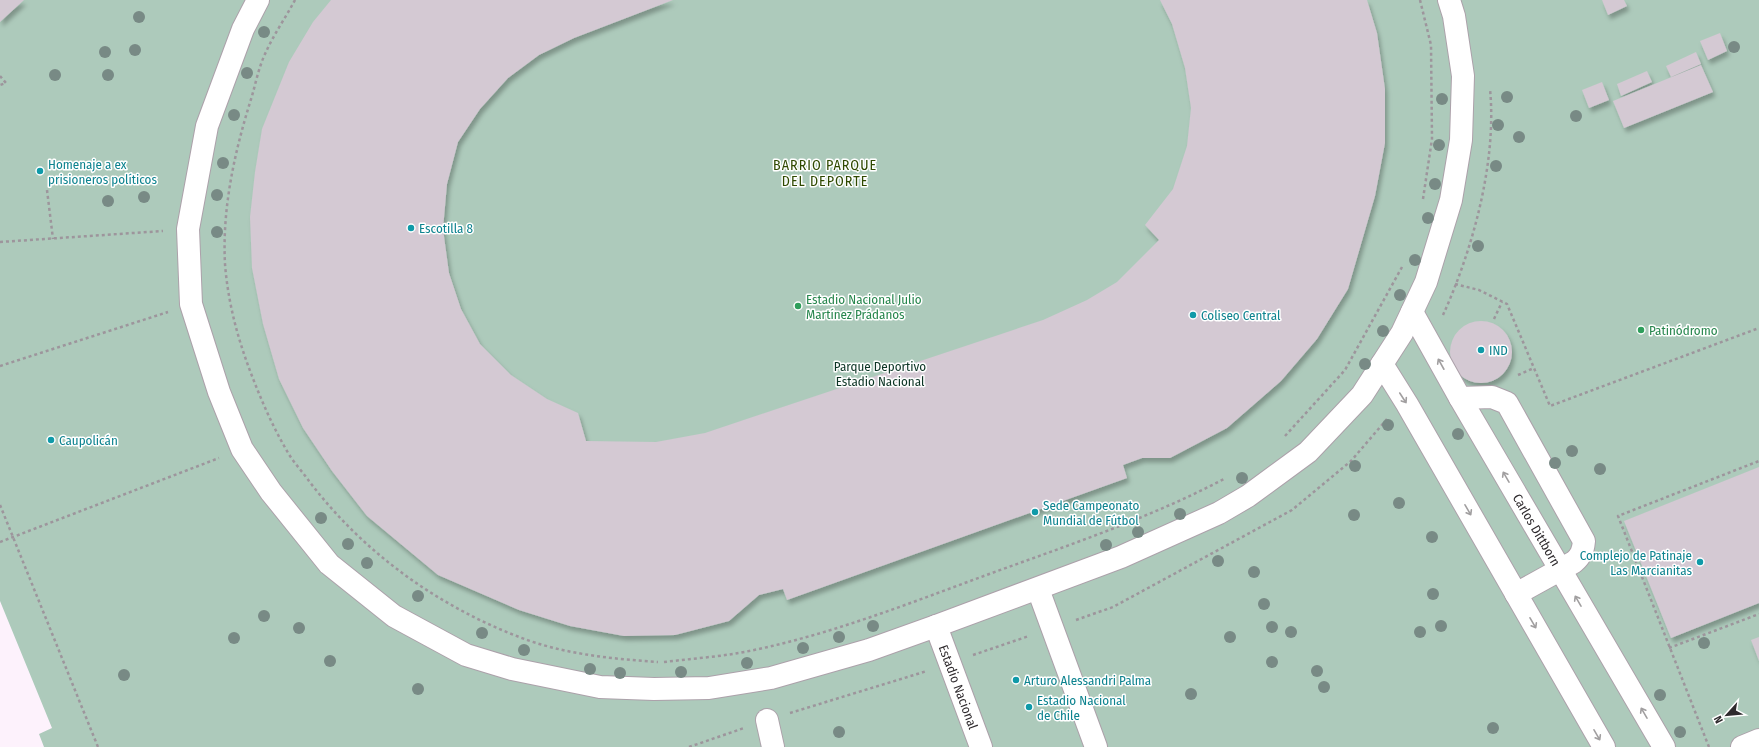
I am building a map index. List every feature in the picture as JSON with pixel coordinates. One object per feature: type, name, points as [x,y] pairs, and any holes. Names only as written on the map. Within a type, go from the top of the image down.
[{"type":"street","points":[[258,0],[244,30],[207,126],[188,229],[191,304],[219,392],[242,449],[271,492],[329,564],[394,616],[466,655],[512,669],[600,687],[654,689],[709,688],[771,678],[869,650],[936,626],[1121,557],[1219,513],[1248,496],[1308,452],[1362,395],[1402,333],[1426,282],[1452,200],[1461,140],[1463,76],[1454,16],[1449,0]]},
{"type":"street","name":"Carlos Dittborn","points":[[1412,312],[1460,398],[1664,747]]},
{"type":"street","points":[[1382,364],[1604,747]]},
{"type":"street","points":[[1460,398],[1497,398],[1507,403],[1584,541],[1580,557],[1560,570],[1516,594]]},
{"type":"street","points":[[1038,589],[1096,747]]},
{"type":"street","name":"Estadio Nacional","points":[[936,626],[981,747]]},
{"type":"street","points":[[767,720],[773,747]]},
{"type":"street","points":[[1742,747],[1759,740]]},
{"type":"path","points":[[295,0],[265,54],[241,130],[231,174],[226,222],[226,264],[232,311],[241,347],[266,410],[288,453],[325,502],[368,545],[401,573],[460,610],[530,641],[576,653],[608,658],[661,662],[738,653],[796,639],[891,610],[1115,528],[1198,492],[1229,476]]},
{"type":"path","points":[[1420,0],[1431,45],[1432,139],[1422,206]]},
{"type":"path","points":[[0,76],[6,83],[0,85]]},
{"type":"path","points":[[1430,345],[1455,284],[1471,238],[1488,170],[1489,81]]},
{"type":"path","points":[[47,190],[53,239]]},
{"type":"path","points":[[0,242],[188,229]]},
{"type":"path","points":[[1284,436],[1345,370],[1403,266]]},
{"type":"path","points":[[1455,284],[1479,290],[1507,304],[1550,406],[1759,328]]},
{"type":"path","points":[[1494,319],[1502,302]]},
{"type":"path","points":[[0,366],[191,304]]},
{"type":"path","points":[[1518,375],[1534,368]]},
{"type":"path","points":[[689,747],[767,720],[950,663],[1113,607],[1292,510],[1351,461],[1396,408],[1402,397]]},
{"type":"path","points":[[0,542],[242,449]]},
{"type":"path","points":[[1709,747],[1618,516],[1759,461]]},
{"type":"path","points":[[0,505],[98,747]]},
{"type":"path","points":[[1669,648],[1759,614]]},
{"type":"green space","name":"Parque Deportivo Estadio Nacional","points":[[0,0],[1759,0],[1759,747],[44,747],[39,734],[52,728],[0,601]]},
{"type":"building","points":[[0,0],[24,0],[0,22]]},
{"type":"building","name":"Coliseo Central","points":[[331,0],[673,0],[574,38],[539,55],[508,78],[480,109],[458,142],[447,184],[443,229],[449,273],[461,309],[480,344],[511,375],[547,399],[578,413],[586,441],[656,442],[705,433],[1043,320],[1087,300],[1117,282],[1159,240],[1145,225],[1173,189],[1187,146],[1191,108],[1185,68],[1172,24],[1160,0],[1367,0],[1377,33],[1385,89],[1385,143],[1375,196],[1348,289],[1317,339],[1281,381],[1227,428],[1170,458],[1142,458],[1123,465],[1127,478],[787,600],[783,589],[759,595],[729,621],[675,635],[624,636],[570,626],[519,610],[438,575],[367,516],[332,471],[303,428],[279,379],[263,324],[252,268],[250,217],[255,172],[262,129],[289,62],[313,22]]},
{"type":"building","points":[[1602,0],[1624,0],[1627,6],[1608,15]]},
{"type":"building","points":[[1720,33],[1727,51],[1708,60],[1700,41]]},
{"type":"building","points":[[1696,52],[1701,64],[1671,77],[1666,66]]},
{"type":"building","points":[[1701,65],[1713,92],[1624,128],[1613,101]]},
{"type":"building","points":[[1647,71],[1652,82],[1621,96],[1617,84]]},
{"type":"building","points":[[1602,82],[1609,100],[1589,108],[1582,90]]},
{"type":"building","name":"IND","points":[[1481,321],[1493,324],[1503,330],[1509,340],[1512,352],[1509,364],[1503,374],[1493,380],[1481,383],[1469,380],[1459,374],[1453,364],[1450,352],[1453,340],[1459,330],[1469,324]]},
{"type":"building","name":"Complejo de Patinaje Las Marcianitas","points":[[1759,467],[1759,603],[1671,638],[1624,521]]},
{"type":"building","points":[[1759,637],[1759,661],[1751,640]]},
{"type":"place","name":"Homenaje a ex prisioneros políticos","points":[[40,171]]},
{"type":"place","name":"Escotilla 8","points":[[411,228]]},
{"type":"place","name":"Estadio Nacional Julio Martínez Prádanos","points":[[798,306]]},
{"type":"place","name":"Coliseo Central","points":[[1193,315]]},
{"type":"place","name":"Patinódromo","points":[[1641,330]]},
{"type":"place","name":"IND","points":[[1481,350]]},
{"type":"place","name":"Caupolicán","points":[[51,440]]},
{"type":"place","name":"Sede Campeonato Mundial de Fútbol","points":[[1035,512]]},
{"type":"place","name":"Complejo de Patinaje Las Marcianitas","points":[[1700,562]]},
{"type":"place","name":"Arturo Alessandri Palma","points":[[1016,680]]},
{"type":"place","name":"Estadio Nacional de Chile","points":[[1029,707]]},
{"type":"district","name":"BARRIO PARQUE DEL DEPORTE","points":[[825,174]]}]
